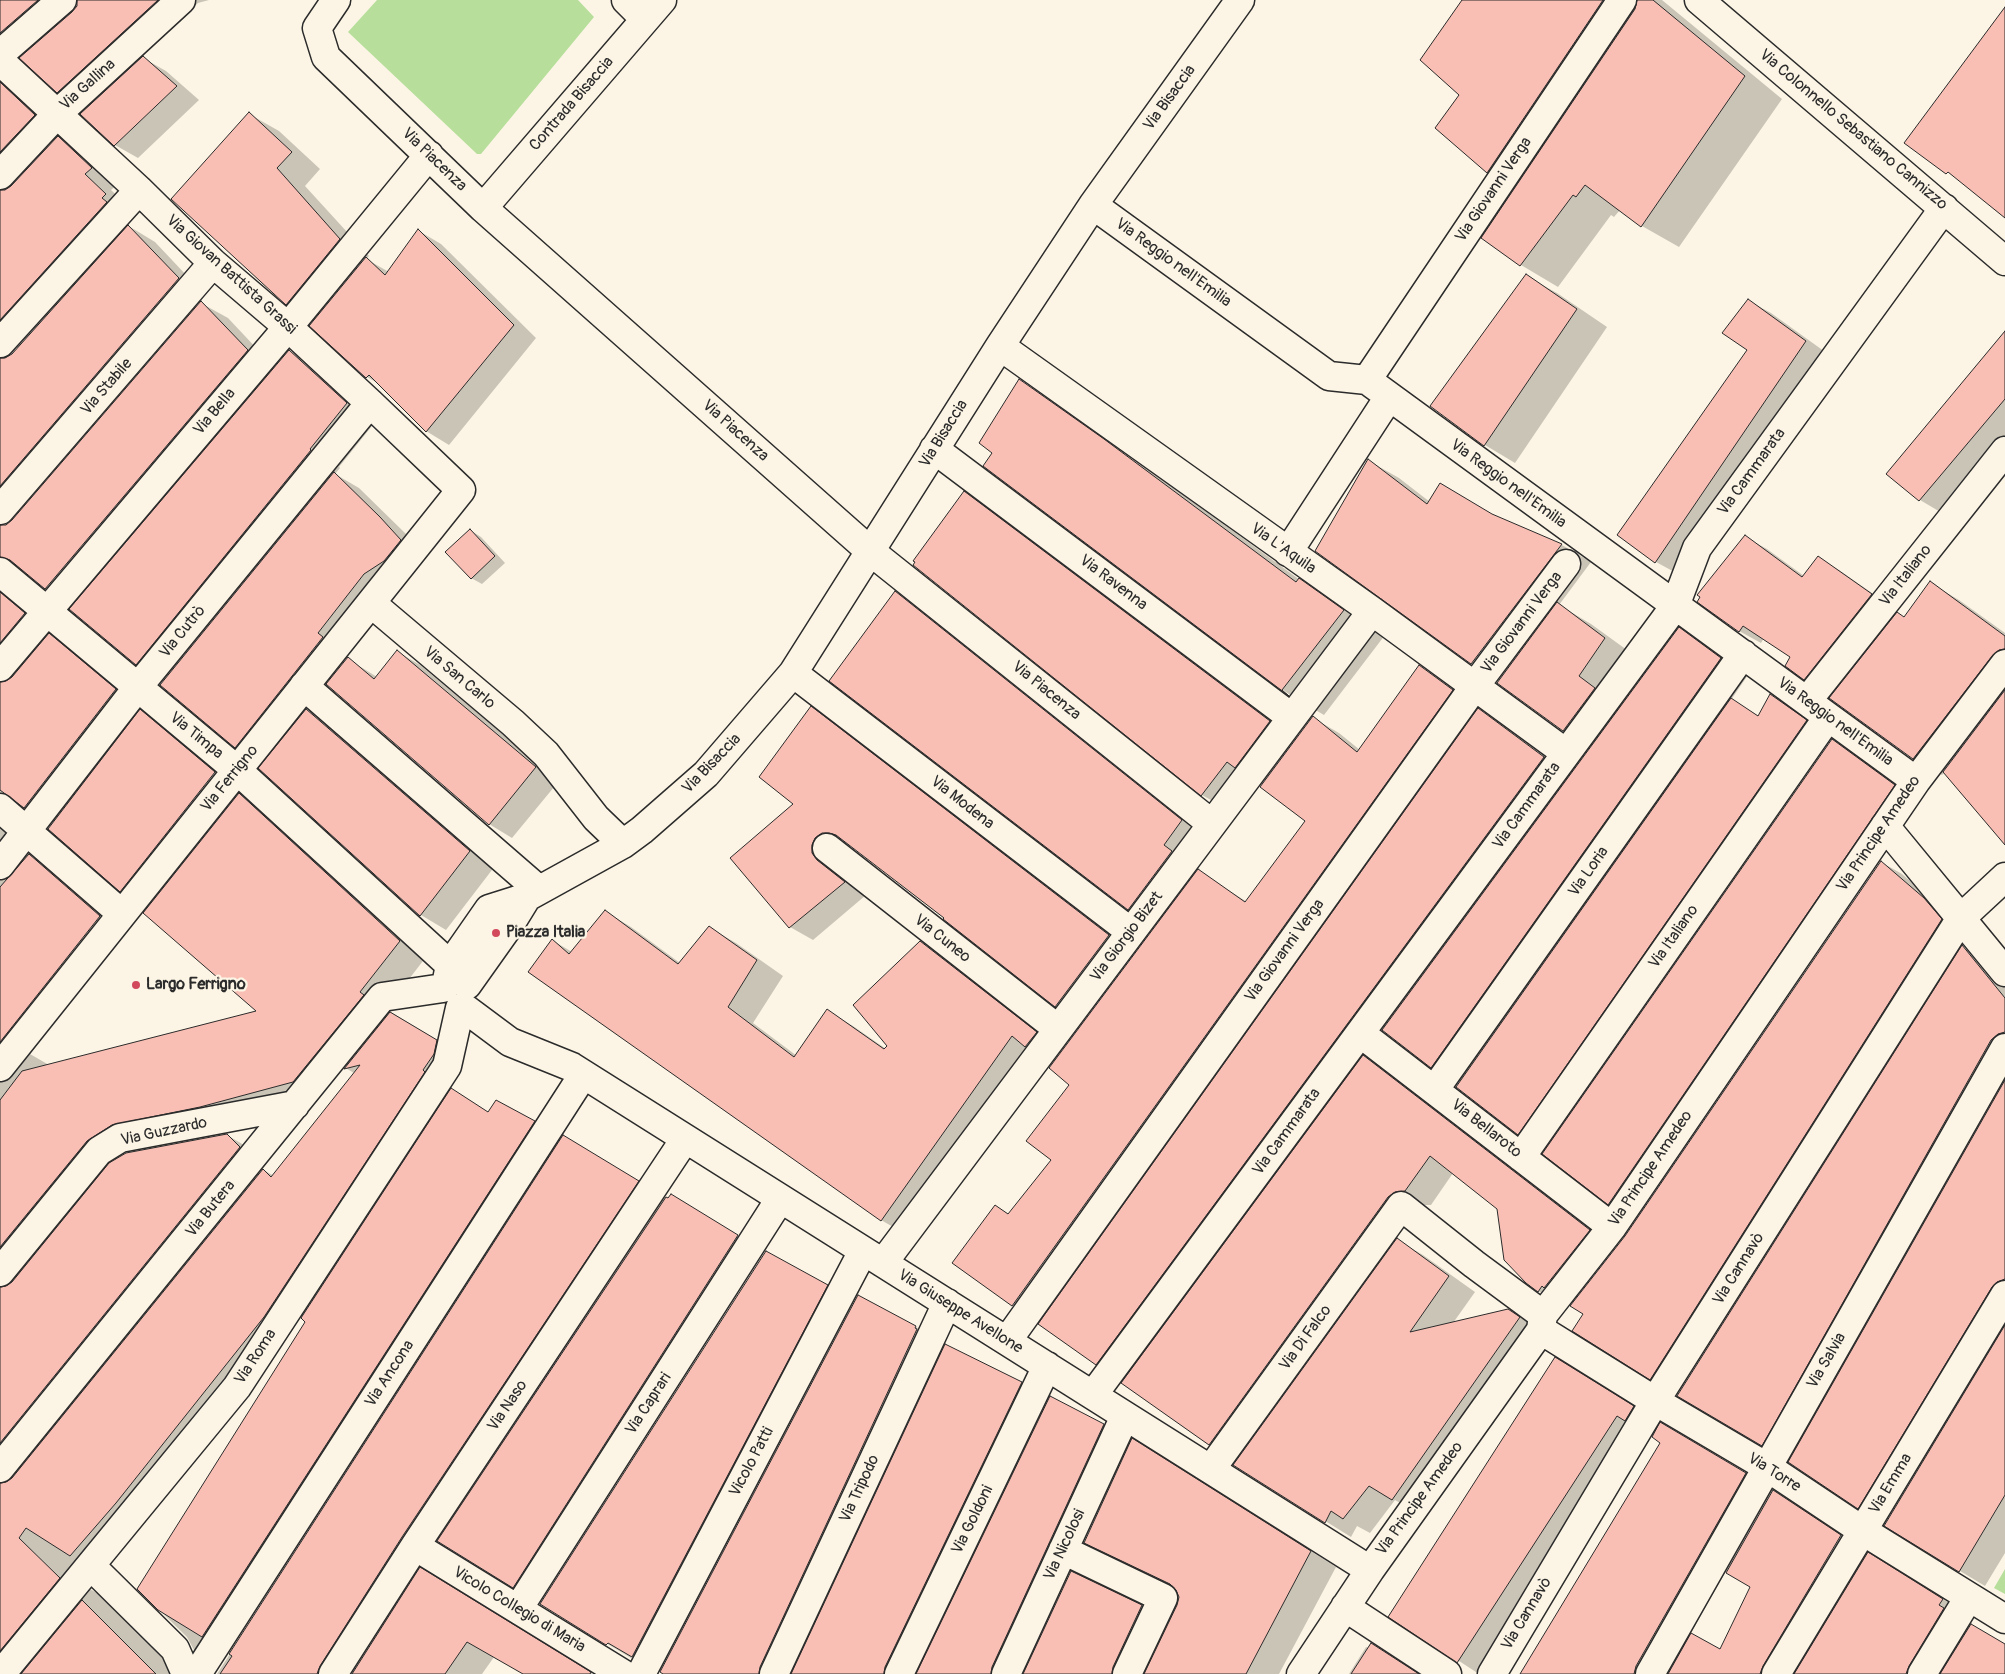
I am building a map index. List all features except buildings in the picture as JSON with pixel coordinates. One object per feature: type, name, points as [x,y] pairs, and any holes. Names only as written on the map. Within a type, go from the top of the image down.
[{"type":"street","points":[[0,54],[62,0]]},
{"type":"street","name":"Via Gallina","points":[[0,175],[57,114],[181,0]]},
{"type":"street","name":"Via Piacenza","points":[[336,0],[317,28],[326,57],[483,208],[870,551],[1212,824]]},
{"type":"street","points":[[626,0],[654,10]]},
{"type":"street","name":"Via Bisaccia","points":[[533,894],[623,844],[642,830],[706,774],[794,673],[1000,346],[1093,205],[1240,0]]},
{"type":"street","name":"Via Giovanni Verga","points":[[1367,380],[1622,0]]},
{"type":"street","name":"Via Colonnello Sebastiano Cannizzo","points":[[1699,0],[2005,261]]},
{"type":"street","name":"Contrada Bisaccia","points":[[483,208],[654,10]]},
{"type":"street","name":"Via Giovan Battista Grassi","points":[[0,61],[139,190],[214,263],[288,326],[461,490]]},
{"type":"street","name":"Via Bella","points":[[0,668],[46,611],[288,326],[429,154]]},
{"type":"street","points":[[0,343],[139,190]]},
{"type":"street","name":"Via Reggio nell'Emilia","points":[[1093,205],[1329,376],[1367,380],[1916,781]]},
{"type":"street","name":"Via Cammarata","points":[[1093,1395],[1675,606],[1697,548],[1944,208]]},
{"type":"street","name":"Via Stabile","points":[[0,510],[214,263]]},
{"type":"street","name":"Via L'Aquila","points":[[1000,346],[1372,611],[1566,753]]},
{"type":"street","points":[[1288,552],[1389,397]]},
{"type":"street","name":"Via Cutrò","points":[[0,865],[137,688],[370,403]]},
{"type":"street","name":"Via Ravenna","points":[[934,450],[1291,717]]},
{"type":"street","name":"Via Italiano","points":[[1521,1156],[1817,709],[2005,451]]},
{"type":"street","name":"Via Ferrigno","points":[[0,1067],[461,490]]},
{"type":"street","name":"Via Giovanni Verga","points":[[1007,1341],[1474,687],[1566,564]]},
{"type":"street","name":"Via Timpa","points":[[0,572],[237,770],[408,927],[457,989]]},
{"type":"street","name":"Via San Carlo","points":[[371,603],[513,723],[546,754],[596,818],[623,844]]},
{"type":"street","name":"Via Giorgio Bizet","points":[[873,1257],[1058,1029],[1372,611]]},
{"type":"street","name":"Via Loria","points":[[1435,1089],[1743,654]]},
{"type":"street","name":"Via Principe Amedeo","points":[[1301,1674],[1370,1570],[1612,1226],[1916,781],[2005,664]]},
{"type":"street","name":"Via Modena","points":[[794,673],[1131,932]]},
{"type":"street","points":[[304,686],[478,837],[533,894],[489,909],[457,989]]},
{"type":"street","points":[[0,808],[122,914]]},
{"type":"street","points":[[1885,826],[2005,972]]},
{"type":"street","name":"Via Cuneo","points":[[827,848],[1058,1029]]},
{"type":"street","name":"Via Cannavò","points":[[1492,1674],[1655,1401],[1961,918],[2005,877]]},
{"type":"street","name":"Via Giuseppe Avellone","points":[[457,989],[510,1042],[572,1067],[1370,1570]]},
{"type":"street","name":"Via Butera","points":[[0,1468],[382,997],[457,989]]},
{"type":"street","name":"Via Roma","points":[[2,1674],[237,1387],[447,1066],[457,989]]},
{"type":"street","name":"Via Bellaroto","points":[[1360,1033],[1612,1226]]},
{"type":"street","name":"Via Salvia","points":[[1650,1674],[2005,1048]]},
{"type":"street","name":"Via Ancona","points":[[197,1674],[583,1075]]},
{"type":"street","name":"Via Guzzardo","points":[[0,1272],[99,1151],[120,1138],[295,1105]]},
{"type":"street","name":"Via Naso","points":[[333,1674],[415,1546],[685,1139]]},
{"type":"street","name":"Via Caprari","points":[[518,1610],[780,1199]]},
{"type":"street","name":"Via Torre","points":[[1401,1206],[1474,1264],[1542,1323],[1655,1401],[1767,1467],[1863,1531],[2005,1619]]},
{"type":"street","name":"Via Di Falco","points":[[1211,1470],[1401,1206]]},
{"type":"street","name":"Vicolo Patti","points":[[641,1674],[873,1257]]},
{"type":"street","name":"Via Emma","points":[[1776,1674],[2005,1295]]},
{"type":"street","name":"Via Tripodo","points":[[774,1674],[947,1303]]},
{"type":"street","name":"Via Goldoni","points":[[899,1674],[1047,1366]]},
{"type":"street","name":"Via Nicolosi","points":[[1006,1674],[1125,1416]]},
{"type":"street","name":"Vicolo Collegio di Maria","points":[[415,1546],[623,1674]]},
{"type":"street","points":[[1063,1550],[1163,1598],[1127,1674]]},
{"type":"street","points":[[91,1566],[175,1649],[186,1674]]},
{"type":"street","points":[[1922,1674],[1969,1597]]},
{"type":"street","points":[[1345,1607],[1448,1674]]},
{"type":"green space","points":[[377,0],[578,0],[594,17],[481,154],[477,154],[348,32]]},
{"type":"green space","points":[[2005,1569],[2005,1594],[1994,1588]]},
{"type":"place","name":"Piazza Italia","points":[[496,933]]},
{"type":"place","name":"Largo Ferrigno","points":[[136,985]]}]
